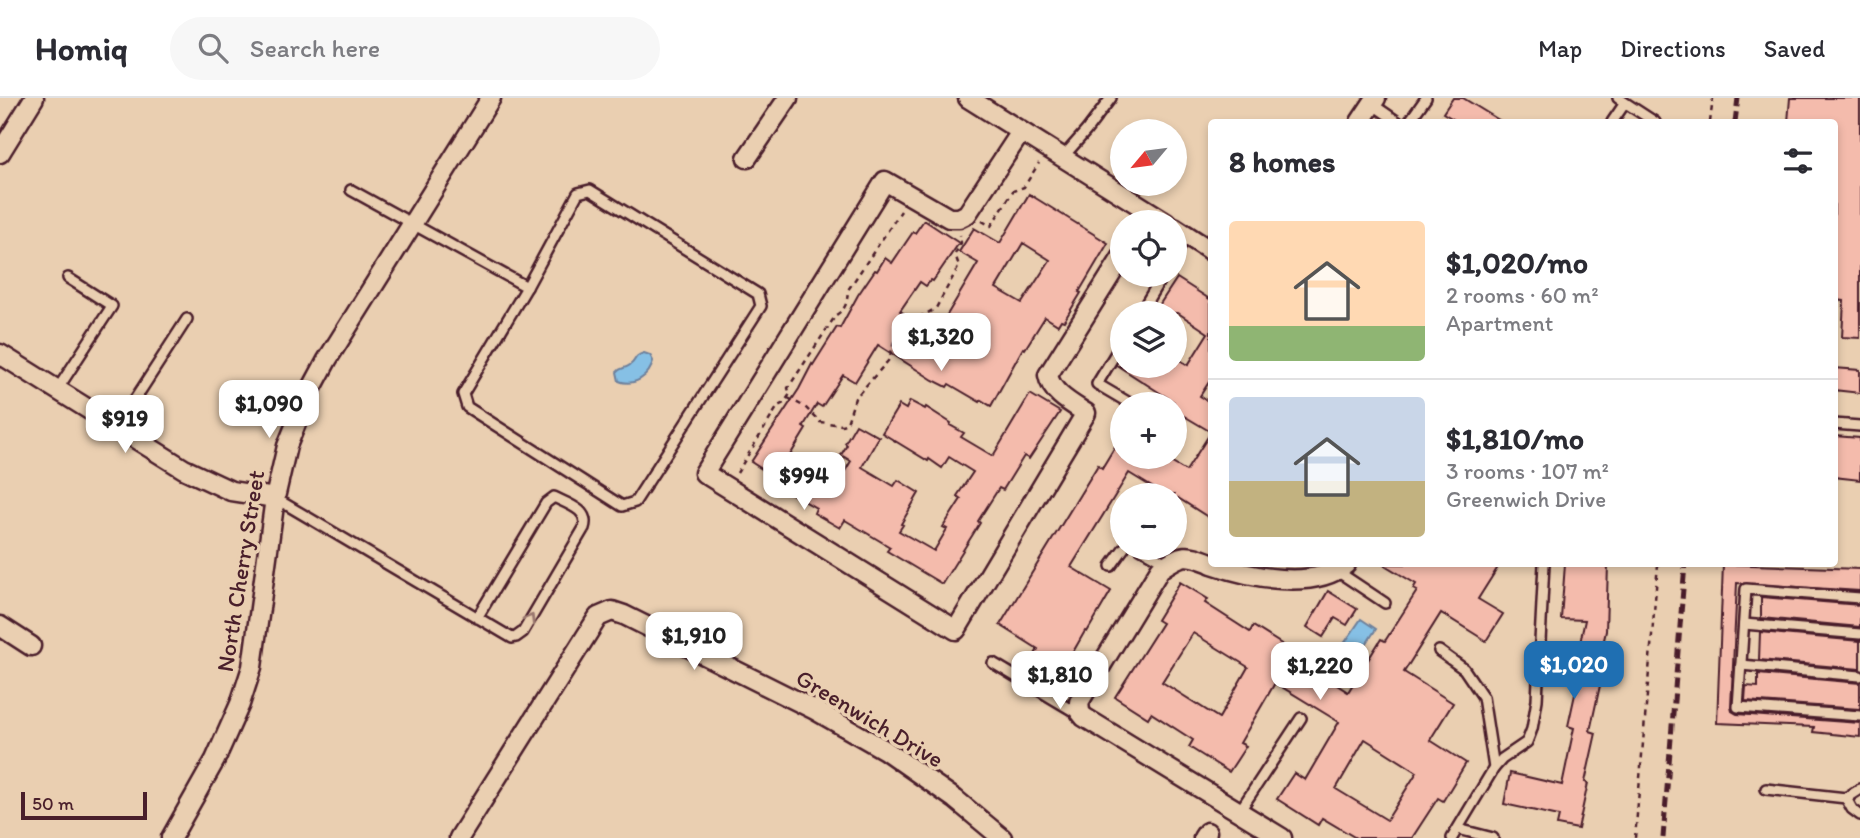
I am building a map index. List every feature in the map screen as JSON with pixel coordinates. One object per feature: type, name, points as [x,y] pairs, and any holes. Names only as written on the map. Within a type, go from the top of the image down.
[{"type":"street","points":[[0,153],[34,98]]},
{"type":"street","name":"North Cherry Street","points":[[179,835],[228,735],[252,667],[275,498],[287,446],[306,400],[327,360],[491,98]]},
{"type":"street","points":[[747,158],[788,98]]},
{"type":"street","points":[[968,98],[1055,153],[1136,210]]},
{"type":"street","points":[[1362,119],[1373,101]]},
{"type":"street","points":[[1021,132],[967,214],[959,218],[949,218],[885,181],[704,473],[956,630],[1086,413],[1049,384],[1048,376],[1110,276]]},
{"type":"street","points":[[1187,235],[1208,249]]},
{"type":"street","points":[[0,354],[184,469],[231,491],[275,498]]},
{"type":"street","points":[[1208,561],[1194,556],[1182,556],[1160,569],[1079,702],[1080,712],[1084,717],[1282,838]]},
{"type":"street","points":[[1224,567],[1246,574],[1302,580],[1341,567]]},
{"type":"street","name":"Greenwich Drive","points":[[459,838],[598,617],[612,611],[815,710],[885,750],[955,799],[1002,838]]},
{"type":"street","points":[[0,626],[31,646]]},
{"type":"lane","points":[[1055,153],[1086,131],[1111,98]]},
{"type":"lane","points":[[1411,119],[1426,98]]},
{"type":"lane","points":[[1613,119],[1622,100],[1651,119]]},
{"type":"lane","points":[[1373,101],[1394,119]]},
{"type":"lane","points":[[351,190],[527,287]]},
{"type":"lane","points":[[590,190],[758,294],[761,306],[635,502],[622,506],[467,407],[463,394],[527,287],[578,193],[590,190]]},
{"type":"lane","points":[[57,390],[112,306],[68,278]]},
{"type":"lane","points":[[117,427],[187,319]]},
{"type":"lane","points":[[1110,363],[1097,384],[1111,392]]},
{"type":"lane","points":[[1838,424],[1860,426]]},
{"type":"lane","points":[[275,498],[477,618],[512,638],[523,632],[584,528],[586,517],[582,512],[554,497],[546,503],[477,618]]},
{"type":"lane","points":[[1111,566],[1115,560]]},
{"type":"lane","points":[[1160,560],[1167,564]]},
{"type":"lane","points":[[1341,567],[1385,603]]},
{"type":"lane","points":[[1452,838],[1494,768],[1527,742],[1532,729],[1538,700],[1544,567]]},
{"type":"lane","points":[[1860,598],[1746,589],[1738,706],[1860,716]]},
{"type":"lane","points":[[1744,624],[1860,634]]},
{"type":"lane","points":[[1439,651],[1464,669],[1483,697],[1494,768]]},
{"type":"lane","points":[[993,663],[1084,717]]},
{"type":"lane","points":[[1741,665],[1860,676]]},
{"type":"lane","points":[[1239,812],[1301,718]]},
{"type":"lane","points":[[1766,789],[1846,798],[1860,789]]},
{"type":"lane","points":[[1846,798],[1852,809],[1860,815]]},
{"type":"lane","points":[[1458,829],[1493,838]]},
{"type":"path","points":[[1710,119],[1713,98]]},
{"type":"path","points":[[976,217],[991,226],[1013,191],[1024,187],[1055,153]]},
{"type":"path","points":[[729,488],[778,406],[788,398],[788,388],[836,315],[844,310],[848,290],[904,206]]},
{"type":"path","points":[[788,398],[805,407],[820,422],[842,425],[847,423],[855,398],[888,361],[895,339],[913,318],[936,308],[959,266],[955,254],[961,243],[959,232]]},
{"type":"path","points":[[1635,838],[1658,567]]},
{"type":"water","points":[[644,353],[650,355],[653,361],[645,376],[630,383],[619,381],[617,372]]},
{"type":"water","points":[[1361,619],[1376,629],[1355,661],[1347,655],[1336,665],[1330,656],[1339,651]]},
{"type":"building","points":[[1453,98],[1463,98],[1497,119],[1453,119],[1443,113]]},
{"type":"building","points":[[1790,98],[1860,98],[1860,338],[1842,337],[1844,301],[1838,300],[1838,119],[1788,119]]},
{"type":"building","points":[[1029,194],[1108,243],[1064,321],[1061,320],[1058,325],[1045,317],[1025,349],[1023,348],[991,406],[949,384],[947,387],[933,380],[878,345],[855,382],[843,375],[822,407],[817,404],[786,462],[836,486],[851,461],[841,455],[856,424],[879,437],[862,467],[894,486],[898,480],[919,493],[899,531],[934,551],[947,529],[943,527],[961,499],[957,496],[973,472],[949,457],[942,468],[882,433],[899,405],[906,409],[910,401],[925,409],[926,407],[964,433],[961,437],[993,456],[1030,394],[1060,412],[1029,459],[1024,456],[1003,490],[999,488],[942,584],[887,551],[890,547],[845,520],[840,528],[814,513],[816,508],[785,490],[788,486],[751,462],[875,270],[877,271],[885,258],[892,263],[924,220],[959,243],[933,281],[926,286],[920,282],[900,311],[930,328],[931,326],[938,330],[978,263],[959,252],[974,228],[1000,243]],"holes":[[[1023,243],[1050,260],[1022,303],[996,288]]]},
{"type":"building","points":[[1187,284],[1208,298],[1208,333],[1187,319],[1187,301],[1162,301],[1171,287],[1187,287]]},
{"type":"building","points":[[1208,333],[1208,384],[1200,396],[1208,401],[1208,430],[1187,418],[1187,392],[1158,392],[1137,378],[1187,378],[1187,364]]},
{"type":"building","points":[[1838,368],[1860,370],[1860,393],[1838,390]]},
{"type":"building","points":[[1838,436],[1860,438],[1860,480],[1838,477]]},
{"type":"building","points":[[1208,437],[1208,517],[1187,504],[1187,483],[1145,483],[1129,473],[1123,483],[1110,483],[1110,504],[1071,567],[1111,591],[1057,680],[1030,664],[1038,649],[1000,625],[1098,465],[1102,468],[1110,455],[1110,469],[1186,471]]},
{"type":"building","points":[[1388,567],[1498,567],[1478,599],[1503,614],[1486,641],[1441,613],[1404,672],[1453,703],[1430,740],[1466,763],[1443,801],[1438,798],[1412,838],[1356,838],[1322,818],[1318,825],[1277,799],[1294,773],[1305,780],[1339,722],[1275,683],[1240,743],[1246,746],[1229,772],[1189,747],[1193,740],[1151,713],[1148,718],[1115,697],[1162,623],[1157,620],[1180,582],[1208,599],[1205,603],[1250,632],[1253,626],[1303,655],[1300,661],[1348,692],[1381,639],[1385,641],[1417,591],[1413,589],[1416,584]],"holes":[[[1193,633],[1248,667],[1219,718],[1162,682]],[[1365,739],[1417,772],[1387,820],[1336,789]]]},
{"type":"building","points":[[1565,567],[1608,567],[1606,631],[1595,679],[1601,681],[1590,731],[1596,733],[1578,829],[1557,825],[1559,816],[1504,804],[1510,773],[1562,785],[1574,728],[1568,726],[1579,676],[1573,674],[1585,620],[1561,619]]},
{"type":"building","points":[[1723,567],[1860,569],[1860,591],[1737,583],[1731,707],[1737,714],[1860,723],[1860,737],[1813,732],[1814,727],[1717,723]]},
{"type":"building","points":[[1328,591],[1357,609],[1347,625],[1335,618],[1323,637],[1307,627]]},
{"type":"building","points":[[1761,597],[1860,605],[1860,627],[1761,618]]},
{"type":"building","points":[[1760,632],[1860,641],[1860,669],[1759,660]]},
{"type":"building","points":[[1758,674],[1860,683],[1860,709],[1745,701],[1746,686],[1758,687]]},
{"type":"railway","points":[[1735,119],[1738,98]]},
{"type":"railway","points":[[1663,838],[1685,567]]}]
